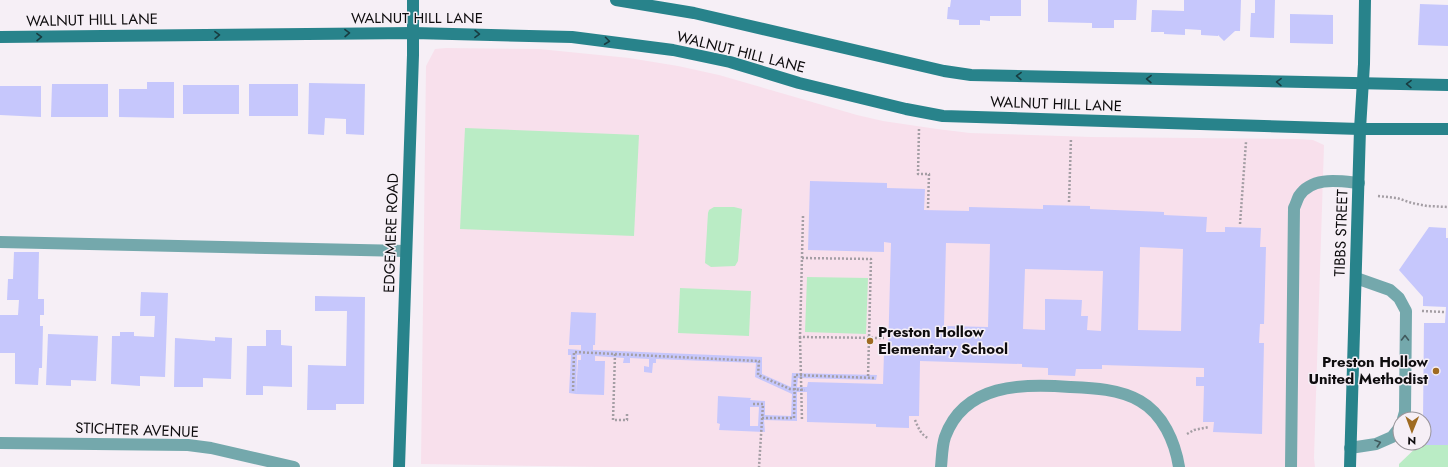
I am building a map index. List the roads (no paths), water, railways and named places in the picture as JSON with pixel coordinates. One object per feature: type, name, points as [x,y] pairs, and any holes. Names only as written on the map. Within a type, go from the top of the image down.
[{"type":"main road","name":"EDGEMERE ROAD","points":[[399,467],[414,0]]},
{"type":"main road","name":"WALNUT HILL LANE","points":[[616,0],[694,13],[944,71],[971,75],[1448,85]]},
{"type":"main road","name":"TIBBS STREET","points":[[1350,467],[1360,129],[1364,84],[1365,0]]},
{"type":"main road","name":"WALNUT HILL LANE","points":[[0,37],[414,32],[572,37],[673,50],[730,62],[799,83],[943,116],[1360,129],[1448,129]]},
{"type":"street","points":[[1291,467],[1294,208],[1299,196],[1308,187],[1318,182],[1331,181],[1359,183]]},
{"type":"street","points":[[0,242],[406,251]]},
{"type":"street","points":[[1356,278],[1390,290],[1399,298],[1406,311],[1405,411]]},
{"type":"street","points":[[941,467],[945,438],[953,422],[964,408],[980,396],[999,389],[1031,385],[1103,389],[1122,393],[1141,401],[1155,414],[1167,431],[1176,448],[1179,467]]},
{"type":"street","points":[[1350,448],[1376,444],[1392,437]]},
{"type":"street","name":"STICHTER AVENUE","points":[[0,443],[188,445],[211,448],[294,467]]},
{"type":"place","name":"Preston Hollow Elementary School","points":[[870,341]]},
{"type":"place","name":"Preston Hollow United Methodist","points":[[1436,371]]}]
